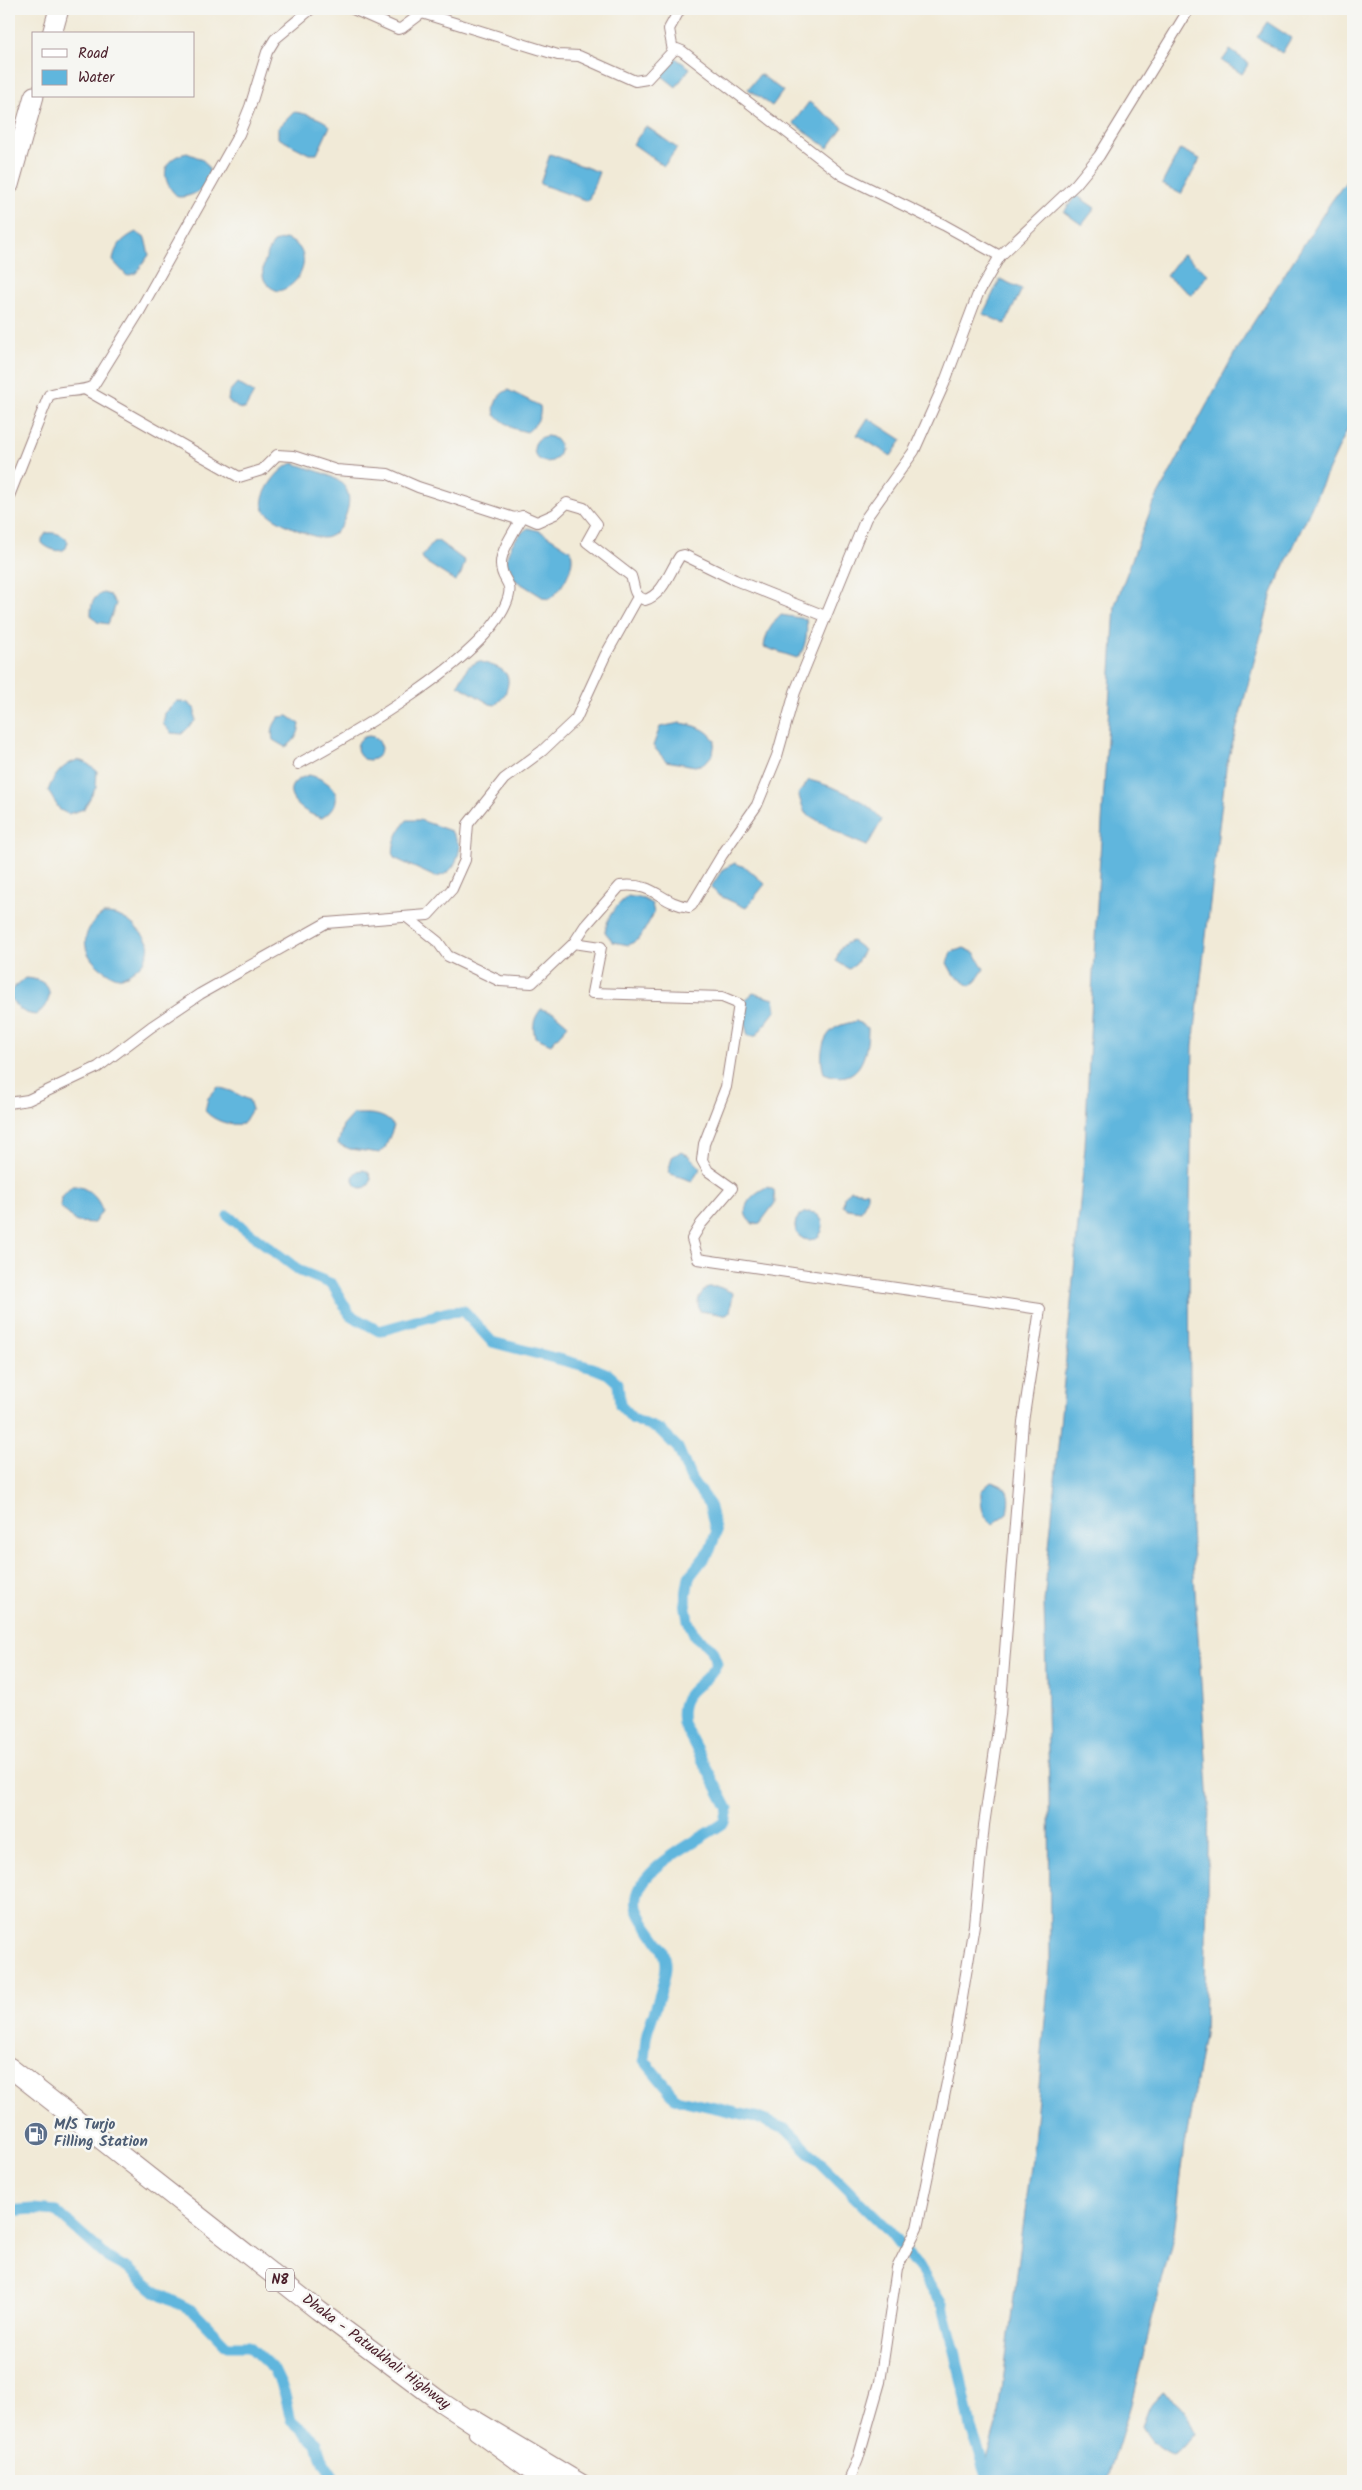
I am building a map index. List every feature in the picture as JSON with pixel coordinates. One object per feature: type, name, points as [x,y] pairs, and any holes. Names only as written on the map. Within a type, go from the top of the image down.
[{"type":"highway","points":[[53,32],[59,9]]},
{"type":"highway","points":[[9,185],[33,98]]},
{"type":"highway","name":"Dhaka - Patuakhali Highway","points":[[9,2067],[318,2310],[442,2402],[561,2481]]},
{"type":"street","points":[[86,390],[93,386],[139,312],[214,180],[250,107],[266,52],[274,39],[311,9]]},
{"type":"street","points":[[353,9],[398,29],[422,13],[558,55],[579,56],[635,80],[647,79],[677,49],[842,175],[944,225],[1000,256]]},
{"type":"street","points":[[673,51],[669,30],[680,9]]},
{"type":"street","points":[[408,918],[438,942],[448,956],[500,981],[532,982],[574,943],[585,926],[620,886],[636,884],[652,890],[676,905],[689,907],[692,905],[722,855],[757,806],[777,756],[795,692],[866,518],[914,451],[944,384],[978,294],[1000,256],[1076,184],[1099,156],[1189,9]]},
{"type":"street","points":[[9,496],[49,395],[72,389],[86,390],[239,477],[262,470],[277,455],[293,456],[336,470],[388,474],[418,487],[514,518],[523,516],[538,522],[555,514],[566,504],[584,508],[597,524],[587,542],[631,576],[634,592],[638,597],[645,600],[653,598],[664,584],[680,556],[684,554],[735,580],[825,616]]},
{"type":"street","points":[[298,764],[412,694],[482,640],[505,607],[510,593],[510,584],[502,575],[500,562],[523,516]]},
{"type":"street","points":[[9,1103],[28,1100],[98,1067],[151,1027],[200,994],[326,923],[428,915],[452,889],[465,860],[468,824],[504,779],[542,751],[576,719],[605,656],[638,597]]},
{"type":"street","points":[[574,943],[601,947],[592,993],[722,997],[739,1004],[726,1088],[704,1144],[702,1160],[708,1171],[732,1188],[701,1224],[692,1238],[698,1259],[1040,1309],[1023,1422],[1000,1714],[984,1825],[974,1925],[952,2053],[917,2228],[897,2268],[880,2382],[858,2459],[849,2481]]},
{"type":"street","points":[[442,2402],[470,2432],[539,2481]]},
{"type":"street","points":[[442,2402],[481,2417],[585,2481]]},
{"type":"water","points":[[1267,22],[1291,38],[1282,53],[1257,37]]},
{"type":"water","points":[[1230,50],[1249,63],[1242,74],[1222,61]]},
{"type":"water","points":[[674,57],[690,68],[676,87],[661,75]]},
{"type":"water","points":[[760,74],[783,91],[772,106],[748,89]]},
{"type":"water","points":[[809,102],[843,127],[828,148],[793,123]]},
{"type":"water","points":[[294,112],[318,118],[330,126],[317,154],[309,154],[278,138],[278,128]]},
{"type":"water","points":[[646,126],[677,148],[664,166],[633,144]]},
{"type":"water","points":[[1180,149],[1200,159],[1181,194],[1162,184]]},
{"type":"water","points":[[187,153],[207,165],[210,172],[209,178],[207,184],[197,192],[184,197],[178,197],[168,184],[166,171],[172,160]]},
{"type":"water","points":[[550,154],[599,172],[588,201],[540,184]]},
{"type":"water","points":[[1353,172],[1353,417],[1272,593],[1226,768],[1193,1046],[1189,1261],[1191,1529],[1209,1804],[1204,2034],[1185,2145],[1174,2233],[1129,2411],[1107,2481],[981,2481],[998,2420],[1034,2142],[1050,1964],[1049,1784],[1044,1603],[1085,1147],[1093,973],[1115,605],[1152,506],[1239,345],[1331,202]]},
{"type":"water","points":[[1076,195],[1095,208],[1082,225],[1064,212]]},
{"type":"water","points":[[136,232],[145,238],[149,255],[136,273],[127,276],[113,261],[115,251],[120,243]]},
{"type":"water","points":[[285,239],[295,243],[301,250],[303,266],[294,282],[287,288],[278,291],[265,282],[263,269],[274,242]]},
{"type":"water","points":[[1183,254],[1208,274],[1192,295],[1166,276]]},
{"type":"water","points":[[1000,279],[1022,289],[1005,324],[983,314]]},
{"type":"water","points":[[237,383],[254,393],[245,409],[238,408],[228,401],[229,392]]},
{"type":"water","points":[[508,390],[540,406],[538,421],[527,432],[512,428],[495,415],[494,407],[497,400],[501,394]]},
{"type":"water","points":[[868,418],[902,440],[891,456],[857,435]]},
{"type":"water","points":[[547,436],[556,440],[560,449],[556,458],[547,462],[538,458],[534,449],[538,440]]},
{"type":"water","points":[[294,463],[329,476],[345,487],[348,496],[348,507],[342,525],[329,537],[317,537],[301,531],[274,518],[264,510],[262,504],[263,497],[271,482],[282,469]]},
{"type":"water","points":[[528,528],[540,531],[570,550],[572,556],[567,577],[549,599],[544,598],[507,575],[506,561],[510,548],[517,537]]},
{"type":"water","points":[[46,533],[55,533],[64,537],[68,542],[66,548],[57,551],[42,543]]},
{"type":"water","points":[[438,541],[465,561],[461,574],[455,581],[424,561],[422,556],[433,542]]},
{"type":"water","points":[[103,593],[110,595],[116,604],[108,624],[97,622],[91,615],[93,602],[96,597]]},
{"type":"water","points":[[781,615],[806,619],[806,640],[797,658],[764,647],[770,629]]},
{"type":"water","points":[[479,661],[501,669],[507,676],[508,681],[505,693],[495,705],[458,685],[468,667]]},
{"type":"water","points":[[177,701],[188,703],[195,709],[195,721],[182,734],[171,733],[163,724],[165,713]]},
{"type":"water","points":[[288,716],[300,724],[296,738],[285,747],[273,740],[272,730],[279,717]]},
{"type":"water","points":[[680,723],[700,728],[715,741],[713,754],[704,764],[695,766],[666,761],[653,746],[660,727]]},
{"type":"water","points":[[369,736],[374,737],[380,743],[380,753],[374,759],[369,760],[364,759],[358,753],[357,748],[358,743],[364,737]]},
{"type":"water","points":[[78,760],[85,762],[97,771],[96,787],[84,809],[68,814],[60,810],[48,791],[59,771],[68,764]]},
{"type":"water","points":[[309,775],[326,782],[335,792],[335,805],[322,818],[297,805],[291,792],[292,786],[298,780]]},
{"type":"water","points":[[809,780],[849,794],[875,812],[882,820],[867,846],[846,837],[805,813],[798,794]]},
{"type":"water","points":[[407,820],[420,820],[451,831],[460,846],[456,862],[450,870],[441,876],[435,877],[394,858],[393,848],[396,838]]},
{"type":"water","points":[[735,863],[747,868],[765,884],[746,908],[718,895],[711,887],[723,869]]},
{"type":"water","points":[[628,896],[644,899],[652,904],[654,913],[640,938],[629,945],[613,942],[605,932],[613,911]]},
{"type":"water","points":[[103,914],[123,918],[134,926],[148,942],[148,952],[144,961],[122,977],[108,973],[99,967],[92,960],[88,952],[86,937],[89,929]]},
{"type":"water","points":[[852,941],[864,950],[856,964],[849,969],[836,961],[841,948]]},
{"type":"water","points":[[964,948],[975,953],[984,969],[970,986],[953,974],[947,963],[951,952]]},
{"type":"water","points":[[25,978],[41,982],[49,991],[47,1003],[36,1015],[26,1013],[18,1008],[11,996],[10,991]]},
{"type":"water","points":[[753,993],[774,999],[776,1010],[756,1036],[748,1036],[743,1017],[743,1002]]},
{"type":"water","points":[[541,1009],[554,1013],[568,1025],[551,1044],[535,1037],[534,1022]]},
{"type":"water","points":[[856,1021],[868,1028],[866,1049],[859,1066],[846,1076],[824,1073],[822,1054],[828,1035],[839,1026]]},
{"type":"water","points":[[218,1087],[249,1100],[252,1109],[243,1124],[222,1122],[213,1118],[205,1111],[208,1098]]},
{"type":"water","points":[[353,1114],[380,1116],[390,1121],[394,1126],[385,1148],[380,1153],[350,1149],[338,1144],[343,1125]]},
{"type":"water","points":[[680,1152],[688,1155],[701,1168],[692,1181],[668,1173],[672,1157]]},
{"type":"water","points":[[362,1170],[368,1173],[371,1179],[368,1185],[362,1188],[356,1185],[353,1179],[356,1173]]},
{"type":"water","points":[[72,1186],[87,1190],[101,1206],[102,1211],[94,1223],[77,1222],[60,1207],[61,1198]]},
{"type":"water","points":[[767,1187],[774,1190],[775,1203],[760,1223],[753,1224],[745,1214],[746,1208],[756,1193]]},
{"type":"water","points":[[850,1190],[867,1192],[867,1199],[861,1211],[848,1209],[843,1206],[844,1197]]},
{"type":"water","points":[[809,1212],[819,1216],[823,1226],[819,1236],[809,1240],[799,1236],[795,1226],[799,1216]]},
{"type":"water","points":[[708,1287],[719,1287],[733,1293],[730,1312],[726,1315],[700,1311],[699,1298]]},
{"type":"water","points":[[991,1482],[1006,1489],[1009,1497],[1007,1514],[993,1524],[986,1518],[982,1510],[981,1501],[981,1491]]},
{"type":"water","points":[[1163,2393],[1184,2410],[1195,2434],[1182,2449],[1173,2455],[1155,2444],[1142,2426],[1149,2408]]},
{"type":"waterway","points":[[228,1216],[300,1271],[332,1284],[350,1315],[379,1331],[448,1312],[464,1311],[492,1342],[593,1368],[608,1374],[618,1383],[620,1405],[633,1419],[660,1430],[678,1448],[691,1479],[709,1504],[716,1533],[710,1550],[689,1577],[685,1602],[688,1621],[695,1636],[711,1648],[717,1663],[712,1672],[693,1689],[684,1702],[682,1711],[683,1723],[728,1809],[725,1822],[668,1858],[643,1883],[637,1896],[638,1910],[641,1917],[662,1948],[666,1963],[662,1987],[647,2033],[644,2060],[676,2099],[755,2117],[786,2129],[889,2231],[922,2272],[943,2306],[956,2355],[971,2428],[989,2481]]},
{"type":"waterway","points":[[9,2211],[33,2209],[56,2211],[108,2258],[130,2270],[159,2294],[193,2311],[227,2346],[249,2346],[274,2370],[284,2391],[291,2420],[317,2443],[321,2458],[336,2481]]},
{"type":"place","name":"M/S Turjo Filling Station","points":[[36,2134]]}]
